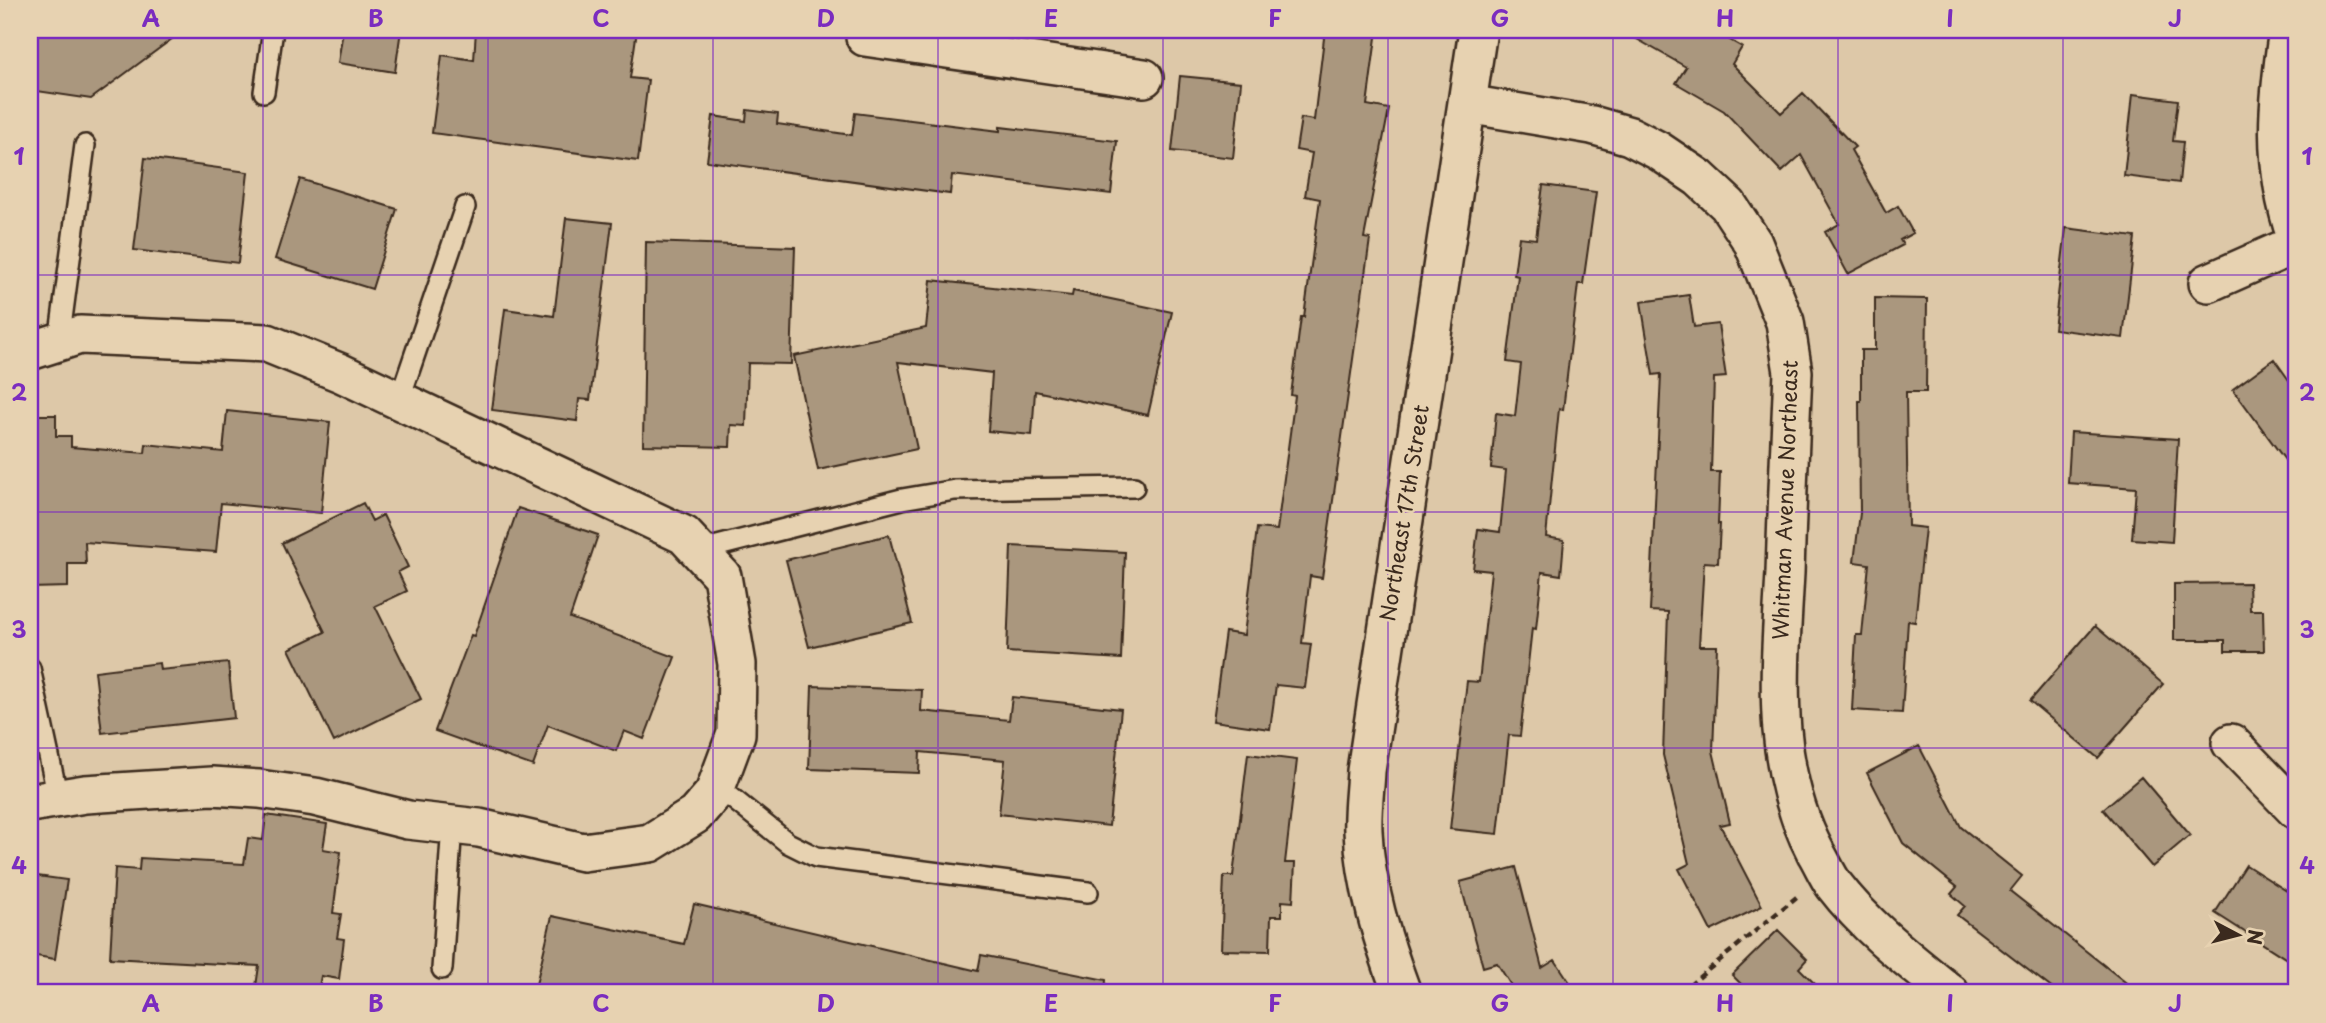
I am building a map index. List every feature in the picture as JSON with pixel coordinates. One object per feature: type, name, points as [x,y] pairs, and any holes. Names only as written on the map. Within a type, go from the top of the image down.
[{"type":"street","name":"Northeast 17th Street","points":[[1402,993],[1388,953],[1372,888],[1363,831],[1366,771],[1478,30]]},
{"type":"street","points":[[2288,30],[2288,83],[2277,154],[2284,204],[2296,237]]},
{"type":"street","points":[[865,33],[1144,78]]},
{"type":"street","name":"Whitman Avenue Northeast","points":[[1467,104],[1592,125],[1630,135],[1660,151],[1699,178],[1728,205],[1753,243],[1785,322],[1793,372],[1779,701],[1784,757],[1793,798],[1808,838],[1833,883],[1860,916],[1950,993]]},
{"type":"street","points":[[2208,283],[2296,244]]},
{"type":"street","points":[[44,346],[80,335],[267,343],[341,373],[684,535],[722,576],[737,664],[736,734],[714,793],[695,815],[650,843],[583,852],[479,828],[408,820],[315,797],[259,789],[212,786],[85,794],[44,801]]},
{"type":"street","points":[[2231,743],[2296,810]]},
{"type":"lane","points":[[264,92],[273,30]]},
{"type":"lane","points":[[44,346],[85,145]]},
{"type":"lane","points":[[399,401],[465,207]]},
{"type":"lane","points":[[701,554],[706,549],[902,499],[955,490],[1135,487]]},
{"type":"lane","points":[[30,668],[44,801]]},
{"type":"lane","points":[[717,786],[788,843],[816,857],[1088,892]]},
{"type":"lane","points":[[442,969],[452,825]]},
{"type":"path","points":[[1680,993],[1803,892],[1833,883]]},
{"type":"building","points":[[30,30],[184,30],[91,99],[30,90]]},
{"type":"building","points":[[343,30],[401,30],[395,72],[338,63]]},
{"type":"building","points":[[476,30],[637,30],[630,78],[648,80],[638,161],[432,133],[442,55],[474,60]]},
{"type":"building","points":[[1325,30],[1377,30],[1367,105],[1389,109],[1364,238],[1370,239],[1322,578],[1310,576],[1302,643],[1311,644],[1305,688],[1276,685],[1270,729],[1213,721],[1225,632],[1244,635],[1257,528],[1277,530],[1295,396],[1291,395],[1301,317],[1304,317],[1320,199],[1305,196],[1312,153],[1296,150],[1301,118],[1314,120]]},
{"type":"building","points":[[1621,30],[1712,30],[1742,47],[1732,64],[1781,113],[1803,93],[1855,147],[1851,150],[1886,213],[1898,206],[1913,233],[1900,240],[1903,245],[1848,274],[1825,232],[1839,224],[1801,155],[1782,172],[1724,111],[1676,83],[1686,67]]},
{"type":"building","points":[[1180,76],[1241,82],[1233,158],[1172,151]]},
{"type":"building","points":[[2133,94],[2178,100],[2173,141],[2183,142],[2179,183],[2124,176]]},
{"type":"building","points":[[747,110],[778,114],[777,124],[852,135],[855,113],[1000,131],[1000,127],[1117,141],[1111,194],[952,175],[950,194],[707,161],[713,116],[746,121]]},
{"type":"building","points":[[145,158],[248,172],[238,263],[134,250]]},
{"type":"building","points":[[300,179],[397,209],[372,289],[275,259]]},
{"type":"building","points":[[1543,185],[1596,192],[1583,284],[1578,284],[1563,410],[1559,409],[1546,537],[1564,540],[1561,575],[1542,572],[1536,629],[1532,628],[1520,736],[1509,735],[1498,834],[1450,829],[1467,681],[1479,682],[1491,571],[1473,569],[1478,529],[1500,532],[1506,470],[1491,468],[1496,413],[1515,416],[1521,364],[1507,362],[1518,276],[1514,275],[1519,237],[1536,239]]},
{"type":"building","points":[[566,218],[612,223],[590,400],[579,399],[577,421],[492,410],[505,309],[554,316]]},
{"type":"building","points":[[2066,228],[2135,237],[2123,338],[2054,329]]},
{"type":"building","points":[[646,242],[795,247],[791,364],[748,363],[746,426],[731,425],[730,447],[643,445]]},
{"type":"building","points":[[931,280],[1072,296],[1073,291],[1172,312],[1148,415],[1035,391],[1032,435],[988,431],[992,373],[898,362],[917,449],[818,470],[794,356],[926,328]]},
{"type":"building","points":[[1689,295],[1694,327],[1718,324],[1726,377],[1714,378],[1711,472],[1720,472],[1718,563],[1704,562],[1699,646],[1717,646],[1713,751],[1730,823],[1720,825],[1762,906],[1711,931],[1679,869],[1689,864],[1663,755],[1668,612],[1650,611],[1661,374],[1653,375],[1641,302]]},
{"type":"building","points":[[1875,298],[1927,299],[1926,392],[1906,392],[1908,526],[1925,528],[1915,622],[1908,621],[1902,713],[1852,710],[1856,635],[1862,635],[1869,564],[1854,562],[1860,513],[1861,350],[1875,350]]},
{"type":"building","points":[[2274,359],[2296,390],[2296,475],[2233,389]]},
{"type":"building","points":[[227,411],[330,422],[321,513],[221,503],[216,552],[85,542],[86,564],[68,564],[68,587],[30,588],[30,415],[56,415],[56,436],[71,436],[71,447],[145,453],[146,444],[223,452]]},
{"type":"building","points":[[2071,432],[2178,439],[2172,542],[2132,539],[2136,488],[2068,483]]},
{"type":"building","points":[[363,503],[372,521],[383,515],[408,567],[398,572],[407,591],[375,606],[421,699],[334,742],[289,649],[325,632],[282,543]]},
{"type":"building","points":[[518,508],[598,535],[570,618],[675,657],[644,739],[624,731],[616,751],[548,725],[533,766],[435,731],[471,635],[474,636]]},
{"type":"building","points":[[889,535],[912,623],[809,647],[786,560]]},
{"type":"building","points":[[1011,546],[1125,552],[1121,659],[1007,652]]},
{"type":"building","points":[[2249,583],[2250,610],[2263,610],[2264,651],[2225,651],[2225,640],[2174,640],[2174,584]]},
{"type":"building","points":[[2095,626],[2163,684],[2098,758],[2030,701]]},
{"type":"building","points":[[159,663],[160,670],[228,663],[234,718],[102,733],[95,671]]},
{"type":"building","points":[[812,686],[922,690],[921,711],[1009,720],[1012,697],[1121,709],[1109,826],[999,814],[1005,760],[920,752],[919,773],[809,769]]},
{"type":"building","points":[[1919,746],[1961,827],[2022,876],[2010,891],[2139,993],[2058,993],[1957,915],[1965,906],[1951,894],[1957,887],[1903,843],[1867,773]]},
{"type":"building","points":[[1248,754],[1297,760],[1285,863],[1295,863],[1293,902],[1282,901],[1282,916],[1271,916],[1270,951],[1221,950],[1224,876],[1233,876]]},
{"type":"building","points":[[2141,777],[2190,835],[2152,867],[2103,809]]},
{"type":"building","points":[[266,815],[327,824],[323,849],[341,852],[333,913],[341,914],[337,938],[344,939],[339,979],[321,976],[318,993],[255,993],[259,966],[110,958],[115,868],[139,870],[140,858],[244,864],[248,838],[263,840]]},
{"type":"building","points":[[2246,865],[2296,897],[2296,965],[2215,913]]},
{"type":"building","points":[[1516,867],[1542,968],[1555,960],[1577,993],[1502,993],[1512,987],[1497,963],[1483,967],[1460,882]]},
{"type":"building","points":[[30,875],[67,880],[55,959],[30,955]]},
{"type":"building","points":[[694,904],[978,971],[981,955],[1106,980],[1105,993],[534,993],[552,916],[684,944]]},
{"type":"building","points":[[1778,930],[1807,959],[1799,968],[1824,993],[1750,993],[1732,975]]}]
